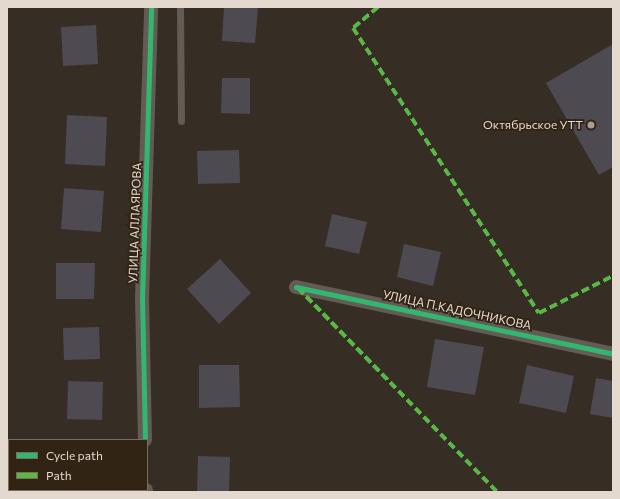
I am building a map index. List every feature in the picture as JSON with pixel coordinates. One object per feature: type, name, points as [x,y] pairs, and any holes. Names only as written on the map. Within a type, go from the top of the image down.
[{"type":"street","name":"УЛИЦА АЛЛАЯРОВА","points":[[145,439],[142,299],[151,7]]},
{"type":"street","name":"УЛИЦА П.КАДОЧНИКОВА","points":[[296,287],[613,354]]},
{"type":"lane","points":[[180,7],[181,121]]},
{"type":"building","points":[[224,7],[258,7],[255,43],[222,41]]},
{"type":"building","points":[[96,25],[98,64],[63,66],[61,27]]},
{"type":"building","name":"Октябрьское УТТ","points":[[613,44],[613,167],[599,175],[546,83]]},
{"type":"building","points":[[222,78],[250,78],[250,114],[221,113]]},
{"type":"building","points":[[67,115],[107,117],[105,166],[65,164]]},
{"type":"building","points":[[239,150],[240,183],[198,184],[197,151]]},
{"type":"building","points":[[64,188],[104,191],[101,232],[61,229]]},
{"type":"building","points":[[332,214],[367,222],[359,254],[325,246]]},
{"type":"building","points":[[404,244],[441,252],[433,286],[397,277]]},
{"type":"building","points":[[220,259],[251,293],[219,324],[187,289]]},
{"type":"building","points":[[56,263],[95,263],[94,299],[56,299]]},
{"type":"building","points":[[99,327],[100,359],[64,360],[63,328]]},
{"type":"building","points":[[435,339],[484,347],[475,395],[427,387]]},
{"type":"building","points":[[199,365],[239,365],[240,407],[199,408]]},
{"type":"building","points":[[527,365],[574,376],[566,413],[519,403]]},
{"type":"building","points":[[596,378],[613,381],[613,418],[590,414]]},
{"type":"building","points":[[68,381],[103,382],[102,420],[67,419]]},
{"type":"building","points":[[198,456],[230,457],[229,492],[197,492]]},
{"type":"building","points":[[69,491],[103,491],[103,492]]},
{"type":"marked path","points":[[378,7],[353,28],[539,313],[613,276]]},
{"type":"marked path","points":[[298,288],[497,492]]},
{"type":"cycle path","points":[[145,439],[142,299],[151,7]]},
{"type":"cycle path","points":[[296,287],[613,354]]},
{"type":"place","name":"Октябрьское УТТ","points":[[591,125]]}]
